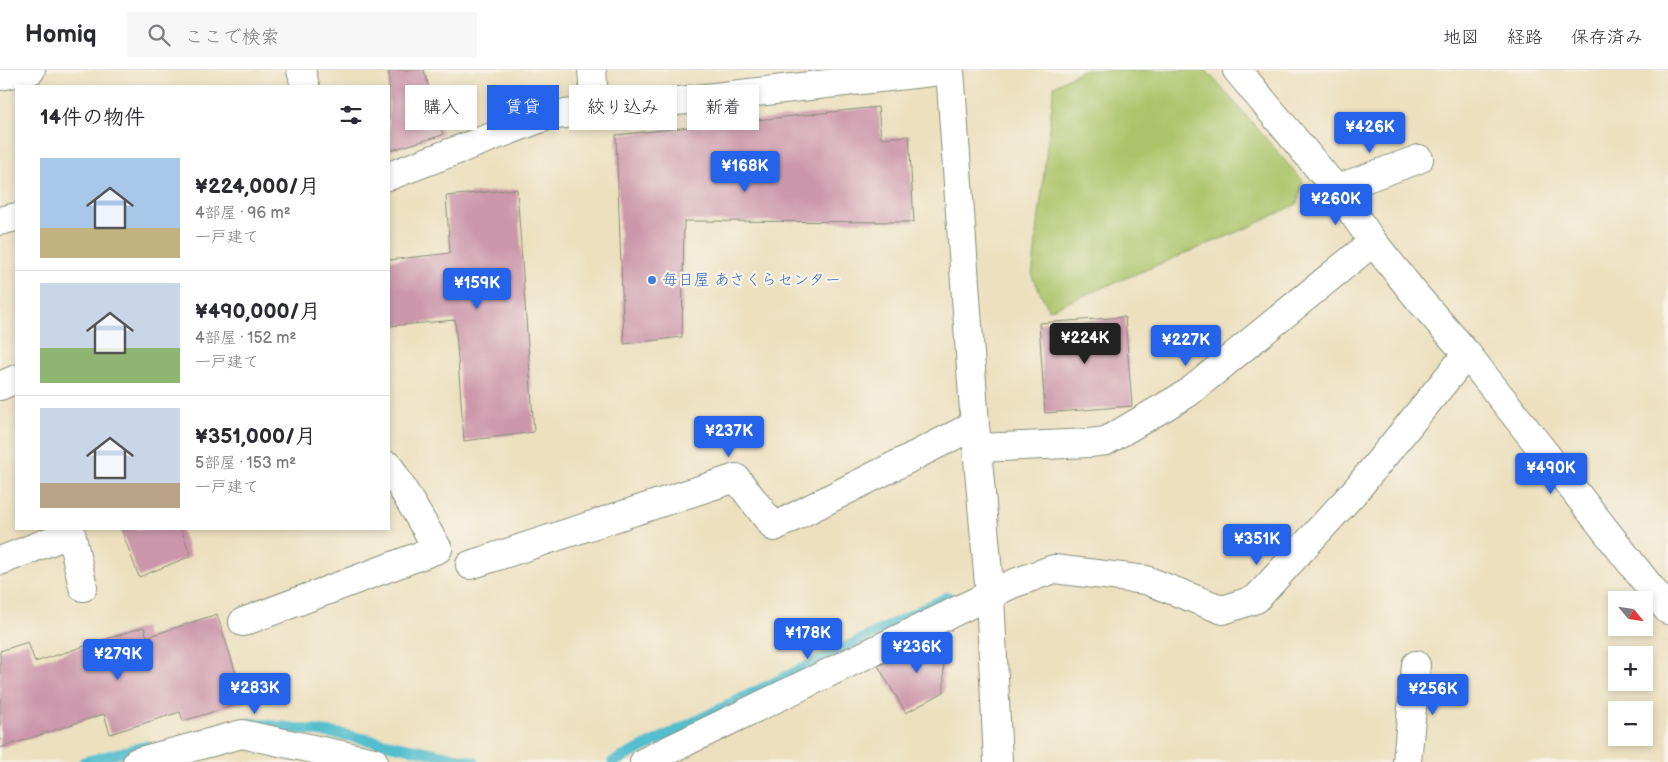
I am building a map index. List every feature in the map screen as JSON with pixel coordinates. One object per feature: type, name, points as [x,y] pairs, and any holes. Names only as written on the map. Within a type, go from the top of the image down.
[{"type":"street","points":[[301,70],[305,85]]},
{"type":"street","points":[[592,70],[593,85]]},
{"type":"street","points":[[677,102],[949,70],[990,596],[998,762]]},
{"type":"street","points":[[1237,70],[1336,189],[1418,298],[1467,354],[1668,610]]},
{"type":"street","points":[[390,176],[547,116],[569,114]]},
{"type":"street","points":[[1336,189],[1419,159]]},
{"type":"street","points":[[0,221],[15,218]]},
{"type":"street","points":[[470,565],[736,478],[774,527],[977,436],[1090,443],[1106,441],[1188,393],[1374,242]]},
{"type":"street","points":[[644,762],[1012,584],[1054,569],[1146,580],[1223,610],[1256,599],[1356,490],[1467,354]]},
{"type":"street","points":[[0,386],[15,380]]},
{"type":"street","points":[[243,622],[438,549],[390,468]]},
{"type":"street","points":[[0,561],[70,531],[83,587]]},
{"type":"street","points":[[1407,762],[1416,665]]},
{"type":"street","points":[[137,762],[242,734],[374,762]]},
{"type":"green space","points":[[1082,70],[1206,70],[1303,181],[1297,204],[1254,225],[1049,310],[1032,276],[1054,86]]},
{"type":"building","points":[[389,70],[424,70],[428,85],[405,85],[405,130],[442,130],[443,135],[390,151]]},
{"type":"building","name":"毎日屋 あさくらセンター","points":[[878,107],[881,138],[909,136],[914,222],[684,221],[682,337],[624,344],[616,135],[677,130],[687,127],[687,130],[759,130],[759,120]]},
{"type":"building","points":[[517,189],[534,432],[464,441],[455,320],[390,326],[390,260],[450,253],[446,196]]},
{"type":"building","points":[[1125,317],[1132,406],[1045,413],[1039,323]]},
{"type":"building","points":[[121,530],[181,530],[191,556],[139,577]]},
{"type":"building","points":[[217,614],[245,702],[183,721],[180,712],[110,734],[104,714],[0,748],[0,651],[28,642],[35,662],[144,627],[147,637]]},
{"type":"building","points":[[943,635],[944,692],[906,713],[878,666]]},
{"type":"waterway","points":[[613,762],[948,597]]},
{"type":"waterway","points":[[250,723],[340,734],[474,762]]},
{"type":"waterway","points":[[84,762],[147,746]]},
{"type":"place","name":"毎日屋 あさくらセンター","points":[[652,280]]}]
